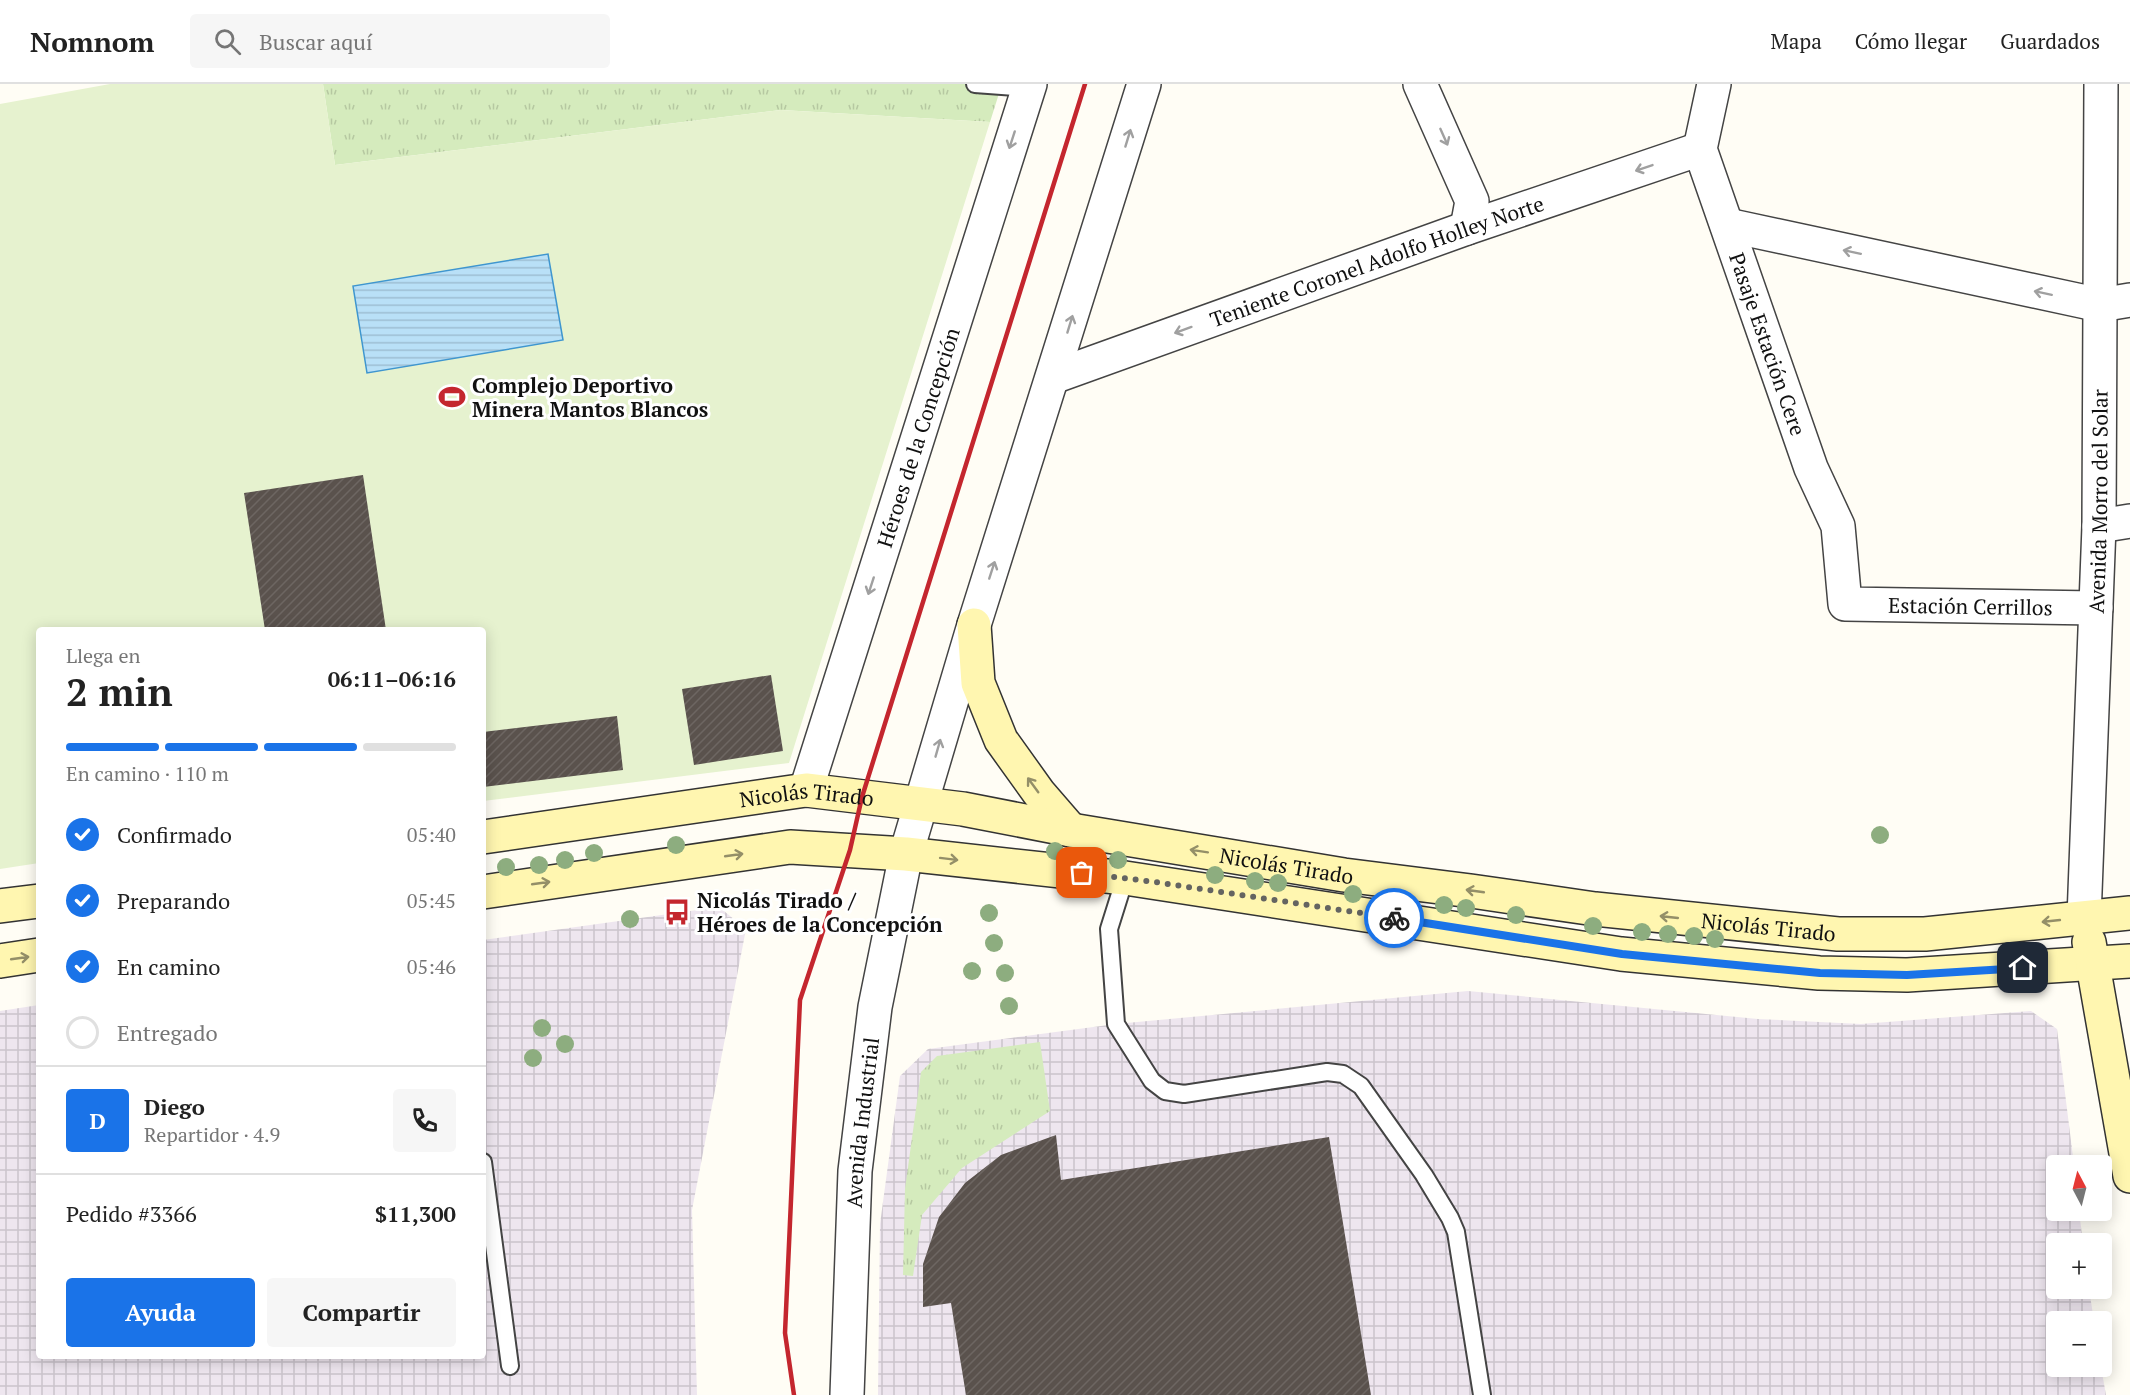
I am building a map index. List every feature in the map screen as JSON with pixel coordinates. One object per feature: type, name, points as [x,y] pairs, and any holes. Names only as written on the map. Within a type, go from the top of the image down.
[{"type":"main road","points":[[974,625],[978,683],[1001,740],[1039,794],[1071,830]]},
{"type":"main road","name":"Nicolás Tirado","points":[[486,837],[806,790],[963,808],[1071,830],[1344,875],[1595,909],[1838,934],[1925,934],[2130,913]]},
{"type":"main road","name":"Nicolás Tirado","points":[[486,891],[790,847],[906,854],[1125,878],[1622,954],[1820,973],[1907,975],[2130,961]]},
{"type":"main road","points":[[0,906],[36,901]]},
{"type":"main road","points":[[2084,918],[2130,1176]]},
{"type":"main road","points":[[0,961],[36,955]]},
{"type":"street","points":[[974,625],[1144,84]]},
{"type":"street","points":[[1420,84],[1472,201],[1467,228]]},
{"type":"street","points":[[1700,149],[1714,84]]},
{"type":"street","name":"Avenida Morro del Solar","points":[[2084,918],[2096,608],[2115,523],[2115,303],[2101,84]]},
{"type":"street","name":"Héroes de la Concepción","points":[[806,790],[1029,86]]},
{"type":"street","name":"Teniente Coronel Adolfo Holley Norte","points":[[1053,377],[1467,228],[1700,149]]},
{"type":"street","name":"Pasaje Estación Cere","points":[[1700,149],[1811,468],[1838,526],[1845,604]]},
{"type":"street","points":[[1726,225],[2115,303]]},
{"type":"street","name":"Estación Cerrillos","points":[[1845,604],[2096,608]]},
{"type":"street","name":"Avenida Industrial","points":[[847,1395],[855,1171],[875,1007],[906,854],[974,625]]},
{"type":"lane","points":[[975,84],[1029,86]]},
{"type":"lane","points":[[1125,878],[1109,929],[1116,1024],[1152,1081],[1165,1091],[1184,1094],[1327,1072],[1343,1074],[1361,1086],[1424,1175],[1456,1232],[1482,1395]]},
{"type":"lane","points":[[486,1185],[510,1366]]},
{"type":"shaded area","points":[[719,907],[746,929],[692,1210],[697,1395],[0,1395],[0,1011],[36,1005],[36,1359],[486,1359],[486,940]]},
{"type":"shaded area","points":[[1468,991],[1758,1019],[1861,1024],[2031,1011],[2057,1029],[2073,1155],[2046,1155],[2046,1221],[2080,1221],[2082,1233],[2046,1233],[2046,1299],[2091,1299],[2092,1311],[2046,1311],[2046,1377],[2103,1377],[2106,1395],[878,1395],[880,1224],[900,1076],[928,1049],[1116,1024]]},
{"type":"green space","name":"Complejo Deportivo Minera Mantos Blancos","points":[[110,84],[323,84],[335,165],[781,110],[990,122],[789,763],[486,801],[486,627],[36,627],[36,863],[0,869],[0,104]]},
{"type":"green space","points":[[323,84],[1002,84],[990,122],[781,110],[335,165]]},
{"type":"green space","points":[[1040,1042],[1050,1111],[962,1168],[922,1215],[913,1276],[903,1275],[905,1189],[921,1072],[937,1056]]},
{"type":"water","points":[[548,254],[563,340],[367,373],[353,286]]},
{"type":"building","points":[[363,475],[386,627],[265,627],[244,493]]},
{"type":"building","points":[[771,675],[783,751],[694,765],[682,689]]},
{"type":"building","points":[[617,716],[623,770],[486,787],[486,732]]},
{"type":"building","points":[[1056,1135],[1061,1180],[1329,1137],[1371,1395],[966,1395],[951,1303],[923,1307],[923,1264],[939,1217],[965,1183],[1001,1155]]},
{"type":"railway","points":[[794,1395],[785,1333],[800,1000],[850,850],[862,797],[1085,84]]},
{"type":"way so far","points":[[1082,873],[1394,918]]},
{"type":"place","name":"Complejo Deportivo Minera Mantos Blancos","points":[[452,397]]},
{"type":"place","name":"Nicolás Tirado / Héroes de la Concepción","points":[[677,912]]},
{"type":"route","points":[[1394,918],[1622,954],[1820,973],[1907,975],[2023,968]]}]
